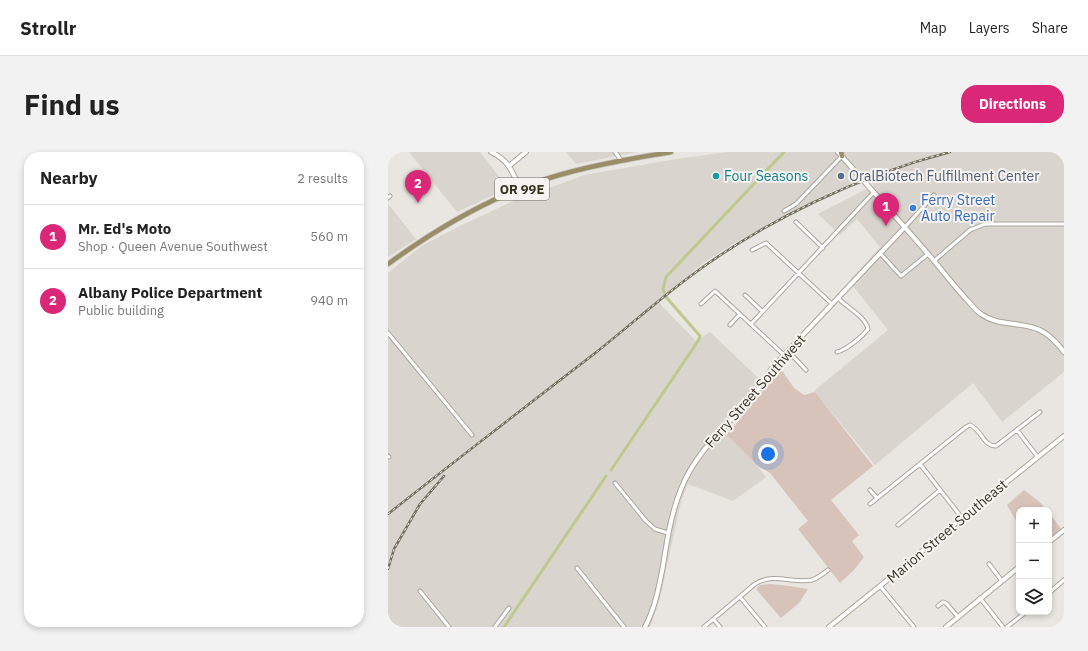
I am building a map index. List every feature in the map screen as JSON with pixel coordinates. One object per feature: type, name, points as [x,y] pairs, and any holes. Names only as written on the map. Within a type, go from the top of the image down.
[{"type":"main road","name":"OR 99E","points":[[388,264],[452,222],[496,199],[520,189],[565,174],[621,160],[671,152]]},
{"type":"street","points":[[491,152],[500,157],[509,166],[520,189]]},
{"type":"street","points":[[509,166],[526,152]]},
{"type":"street","points":[[615,152],[621,160]]},
{"type":"street","points":[[838,152],[962,295],[980,313],[990,320],[1005,324],[1030,326],[1041,330],[1049,335],[1064,352]]},
{"type":"street","points":[[784,211],[796,204],[841,154]]},
{"type":"street","points":[[751,324],[874,192]]},
{"type":"street","name":"Ferry Street Southwest","points":[[645,627],[650,618],[658,591],[668,533],[674,510],[681,489],[692,467],[704,449],[760,386],[770,371],[784,355],[934,194]]},
{"type":"street","points":[[796,222],[823,248]]},
{"type":"street","points":[[934,262],[970,230],[985,224],[1064,224]]},
{"type":"street","points":[[752,250],[766,243],[832,304]]},
{"type":"street","points":[[880,253],[902,276],[928,254]]},
{"type":"street","points":[[700,304],[715,291],[784,355]]},
{"type":"street","points":[[745,295],[762,311]]},
{"type":"street","points":[[837,352],[845,349],[868,329],[867,325],[859,315],[843,304],[838,298]]},
{"type":"street","points":[[730,325],[740,314]]},
{"type":"street","points":[[388,333],[472,435]]},
{"type":"street","points":[[788,351],[806,370]]},
{"type":"street","points":[[870,504],[966,427],[970,425],[976,427],[988,444],[991,446],[996,446],[1040,412]]},
{"type":"street","points":[[1017,430],[1038,456]]},
{"type":"street","name":"Marion Street Southeast","points":[[830,627],[1064,436]]},
{"type":"street","points":[[920,464],[962,518]]},
{"type":"street","points":[[615,483],[646,521],[655,529],[668,533]]},
{"type":"street","points":[[870,490],[877,498]]},
{"type":"street","points":[[898,526],[940,490]]},
{"type":"street","points":[[1052,540],[1064,530]]},
{"type":"street","points":[[989,564],[1002,581]]},
{"type":"street","points":[[577,568],[624,627]]},
{"type":"street","points":[[946,627],[1016,569]]},
{"type":"street","points":[[704,627],[755,584],[762,580],[769,578],[812,580],[828,570]]},
{"type":"street","points":[[1052,590],[1064,580]]},
{"type":"street","points":[[880,586],[914,627]]},
{"type":"street","points":[[420,591],[449,627]]},
{"type":"street","points":[[740,597],[765,627]]},
{"type":"street","points":[[980,598],[1003,627]]},
{"type":"street","points":[[938,606],[944,602],[946,603],[958,617]]},
{"type":"street","points":[[495,627],[509,608]]},
{"type":"street","points":[[1007,627],[1022,615]]},
{"type":"street","points":[[714,620],[720,627]]},
{"type":"street","points":[[1060,627],[1064,624]]},
{"type":"shaded area","points":[[409,152],[480,152],[508,188],[457,212]]},
{"type":"shaded area","points":[[566,152],[637,152],[576,164]]},
{"type":"shaded area","points":[[728,152],[1064,152],[1064,372],[1002,422],[973,383],[875,465],[814,391],[888,330],[849,281],[880,247],[857,219],[840,235],[818,214],[874,185],[867,177],[827,194],[741,239],[705,262],[658,300],[696,341],[710,332],[768,387],[727,429],[766,477],[733,501],[688,484],[681,502],[659,602],[650,627],[388,627],[388,273],[423,245],[462,225],[511,202],[584,175],[676,159]]},
{"type":"shaded area","points":[[388,204],[416,239],[388,257]]},
{"type":"shaded area","points":[[781,369],[794,388],[804,395],[815,392],[873,466],[831,500],[859,535],[852,541],[864,557],[854,570],[840,583],[798,529],[808,521],[770,473],[757,465],[727,435]]},
{"type":"shaded area","points":[[1024,490],[1044,507],[1016,507],[1016,521],[1007,505]]},
{"type":"shaded area","points":[[1052,517],[1062,530],[1052,537]]},
{"type":"shaded area","points":[[771,584],[808,589],[799,603],[781,618],[756,589],[760,585]]},
{"type":"waterway","points":[[611,470],[700,336],[666,297],[663,289],[666,277],[784,152]]},
{"type":"waterway","points":[[504,627],[606,476]]},
{"type":"railway","points":[[388,514],[594,354],[679,285],[721,255],[751,236],[815,202],[883,173],[950,152]]},
{"type":"railway","points":[[388,569],[394,549],[420,504],[444,476]]},
{"type":"place","name":"Four Seasons","points":[[716,176]]},
{"type":"place","name":"OralBiotech Fulfillment Center","points":[[841,176]]},
{"type":"place","name":"Albany Police Department","points":[[418,203]]},
{"type":"place","name":"Ferry Street Auto Repair","points":[[913,208]]},
{"type":"place","name":"Mr. Ed's Moto","points":[[886,226]]}]
